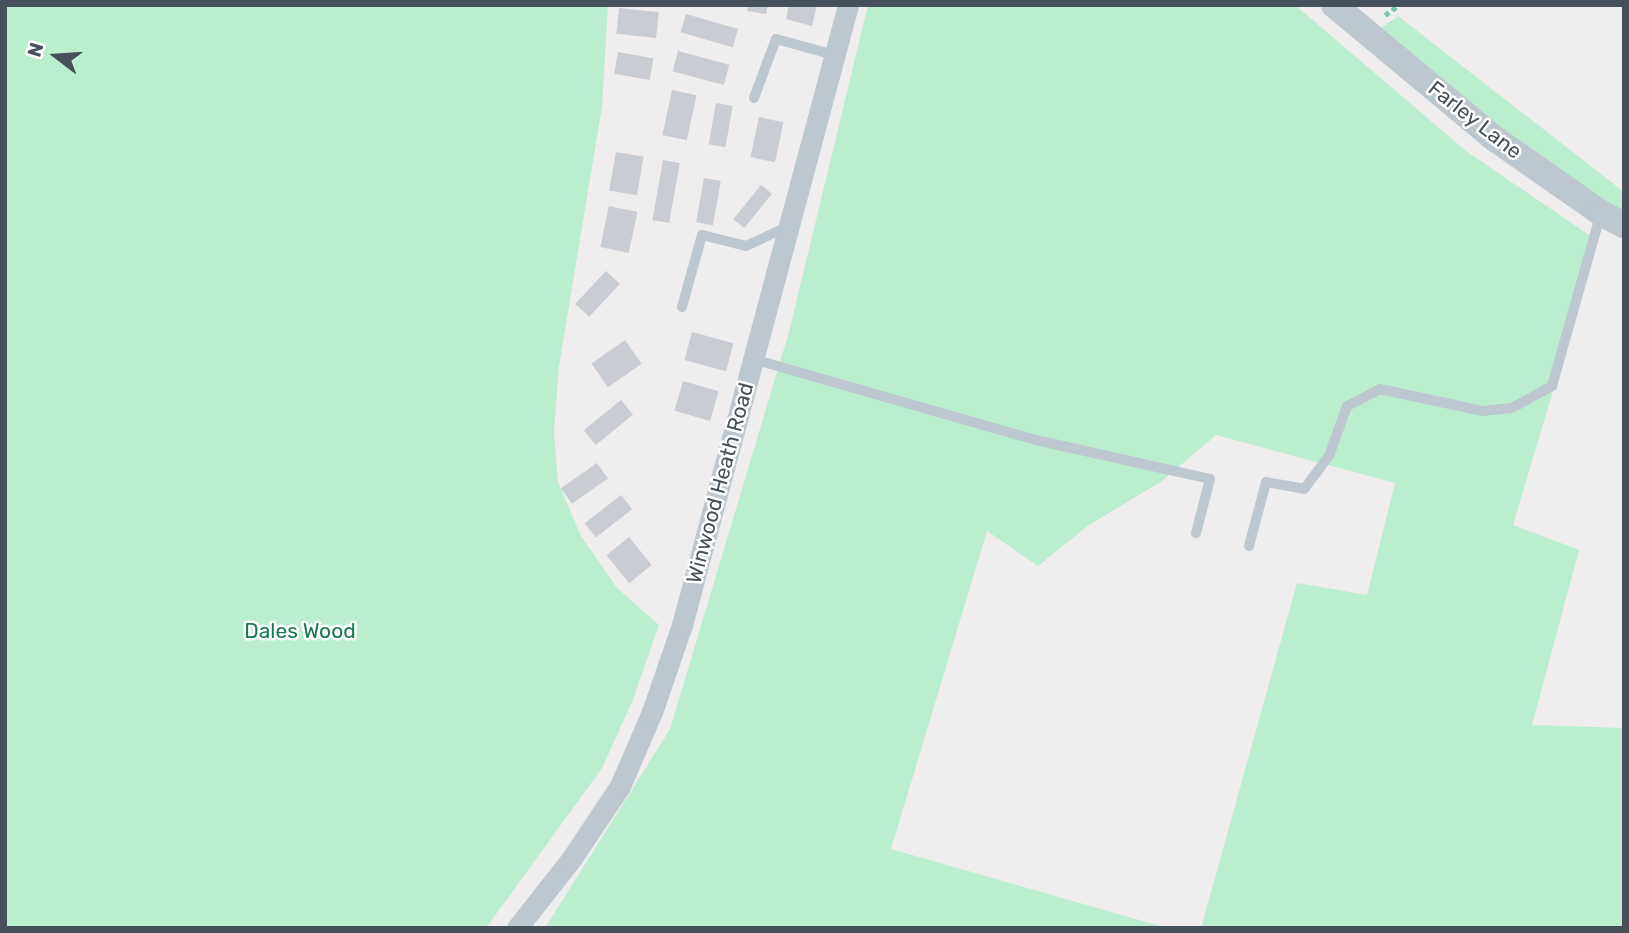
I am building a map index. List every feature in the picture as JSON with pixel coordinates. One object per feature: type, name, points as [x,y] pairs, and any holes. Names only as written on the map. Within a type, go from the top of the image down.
[{"type":"street","name":"Winwood Heath Road","points":[[517,928],[572,858],[620,786],[652,712],[682,625],[848,5]]},
{"type":"street","name":"Farley Lane","points":[[1334,5],[1491,136],[1612,219]]},
{"type":"lane","points":[[754,99],[774,40],[781,39],[834,55]]},
{"type":"lane","points":[[1249,546],[1266,482],[1304,489],[1329,456],[1347,406],[1380,388],[1483,411],[1512,408],[1552,386],[1612,219]]},
{"type":"lane","points":[[682,307],[702,236],[746,246],[788,227]]},
{"type":"lane","points":[[752,359],[1036,440],[1210,479],[1196,533]]},
{"type":"green space","name":"Dales Wood","points":[[5,5],[608,5],[602,107],[559,366],[554,432],[558,482],[581,536],[617,588],[659,625],[632,702],[602,768],[486,928],[5,928]]},
{"type":"green space","points":[[868,5],[1295,5],[1466,151],[1598,241],[1513,525],[1579,550],[1532,725],[1624,728],[1624,928],[1201,928],[1297,583],[1367,595],[1395,483],[1216,435],[1162,481],[1089,525],[1038,566],[987,531],[891,849],[1167,928],[545,928],[670,729],[789,332]]},
{"type":"green space","points":[[1398,16],[1624,192],[1624,215],[1495,127],[1378,30]]},
{"type":"building","points":[[748,5],[768,5],[766,14],[747,11]]},
{"type":"building","points":[[789,5],[817,5],[812,26],[786,19]]},
{"type":"building","points":[[619,8],[659,12],[656,38],[616,34]]},
{"type":"building","points":[[686,14],[738,29],[733,47],[681,32]]},
{"type":"building","points":[[678,51],[729,65],[724,85],[673,71]]},
{"type":"building","points":[[618,52],[653,58],[650,80],[614,74]]},
{"type":"building","points":[[672,90],[696,95],[687,140],[662,135]]},
{"type":"building","points":[[716,103],[733,106],[725,147],[709,144]]},
{"type":"building","points":[[759,117],[783,122],[775,162],[750,157]]},
{"type":"building","points":[[616,152],[644,157],[637,195],[609,190]]},
{"type":"building","points":[[663,160],[680,163],[669,223],[652,220]]},
{"type":"building","points":[[704,178],[721,181],[713,225],[696,222]]},
{"type":"building","points":[[761,185],[772,194],[744,228],[733,219]]},
{"type":"building","points":[[609,206],[637,212],[629,253],[600,247]]},
{"type":"building","points":[[606,271],[620,284],[589,317],[575,304]]},
{"type":"building","points":[[692,332],[734,343],[726,371],[684,360]]},
{"type":"building","points":[[625,340],[642,364],[608,387],[591,364]]},
{"type":"building","points":[[683,381],[719,391],[710,421],[674,411]]},
{"type":"building","points":[[621,400],[633,415],[596,445],[584,430]]},
{"type":"building","points":[[597,463],[608,479],[572,504],[561,488]]},
{"type":"building","points":[[621,495],[632,509],[596,538],[585,523]]},
{"type":"building","points":[[629,537],[652,565],[629,583],[606,555]]}]
